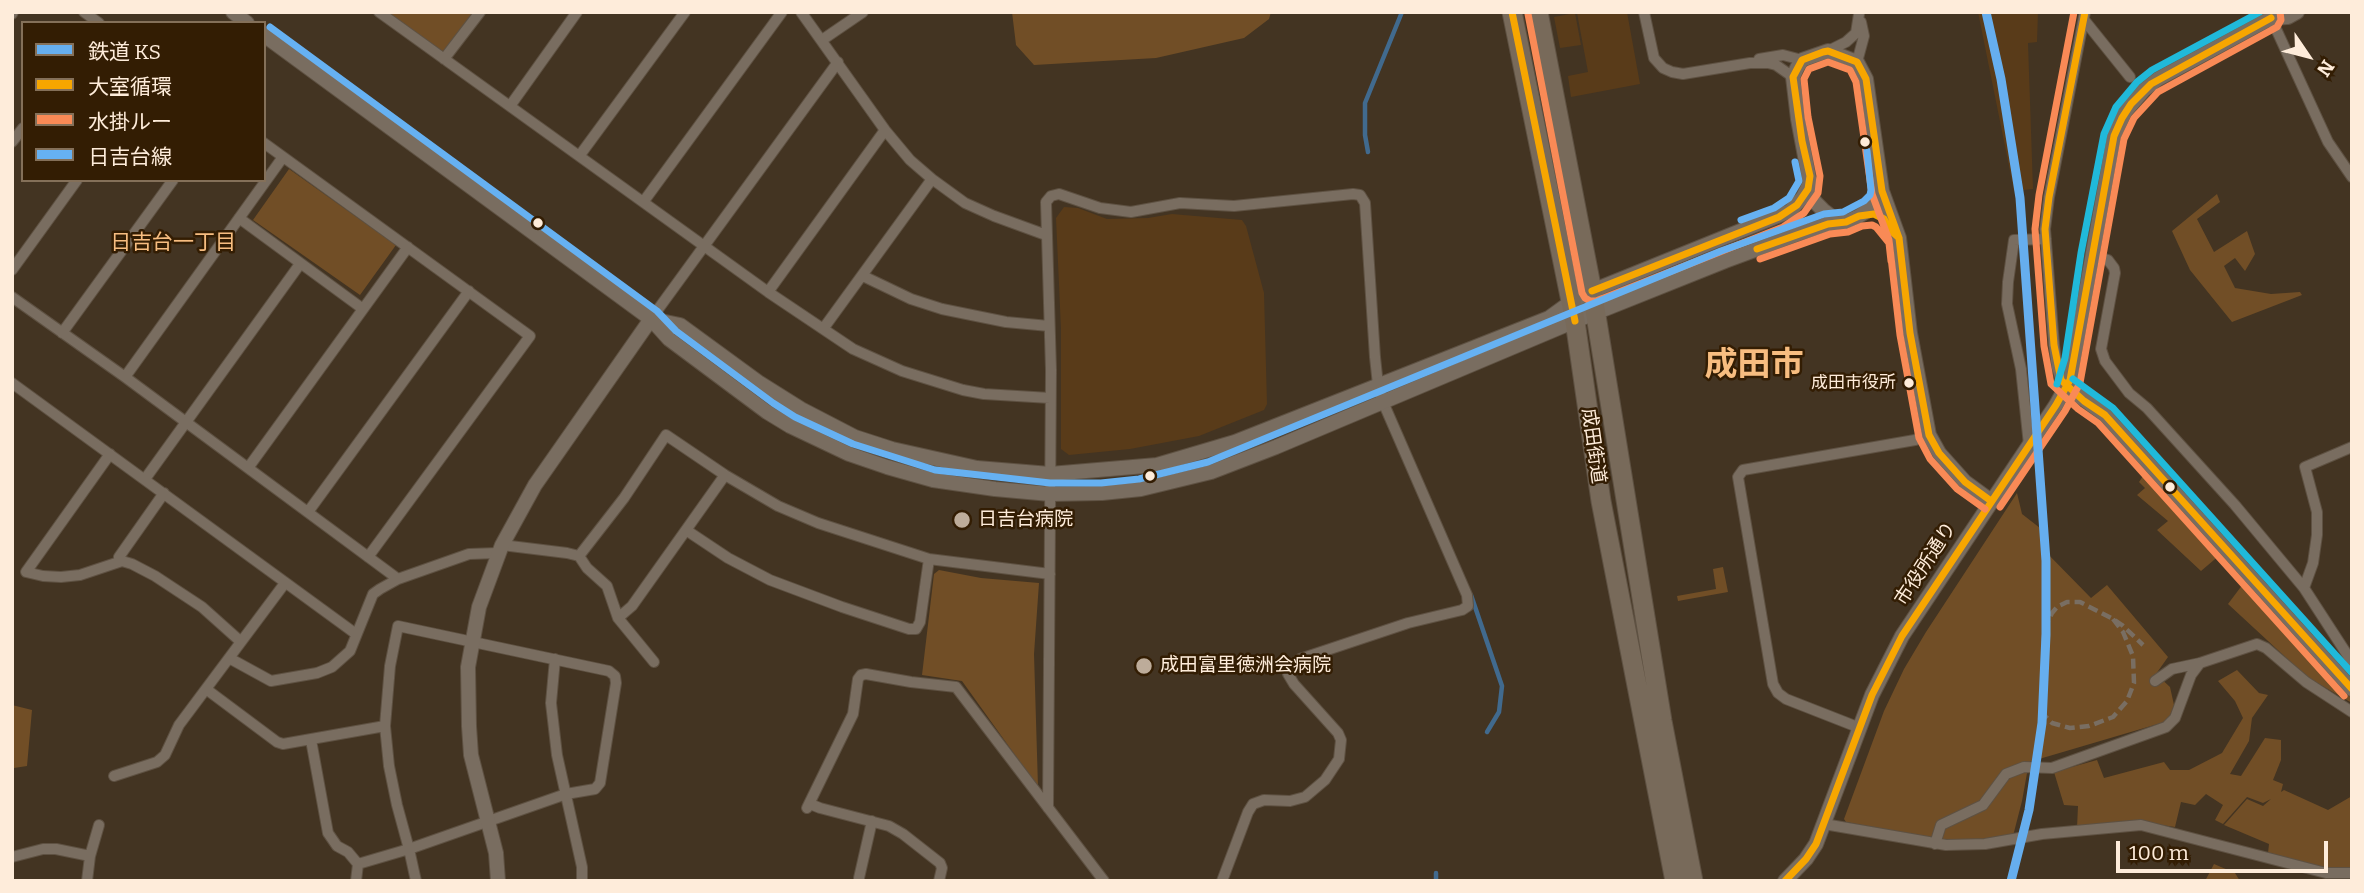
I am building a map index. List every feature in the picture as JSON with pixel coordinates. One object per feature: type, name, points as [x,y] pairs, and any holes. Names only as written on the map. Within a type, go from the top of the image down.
[{"type":"highway","name":"成田街道","points":[[1512,12],[1573,311],[1601,501],[1675,881]]},
{"type":"highway","name":"成田街道","points":[[1538,12],[1592,291],[1662,721],[1693,881]]},
{"type":"street","points":[[379,12],[768,292],[874,359],[933,381],[984,394],[1050,398]]},
{"type":"street","points":[[444,59],[480,12]]},
{"type":"street","points":[[510,106],[578,12]]},
{"type":"street","points":[[580,155],[685,12]]},
{"type":"street","points":[[644,201],[782,12]]},
{"type":"street","points":[[801,12],[910,160],[965,203],[1046,235]]},
{"type":"street","points":[[822,40],[863,12]]},
{"type":"street","points":[[1644,12],[1654,58],[1663,68],[1683,74],[1783,55],[1802,60],[1828,51],[1846,42],[1856,33],[1859,13]]},
{"type":"street","name":"市役所通り","points":[[1785,881],[1807,859],[1824,824],[1872,695],[1902,636],[2067,387],[2075,360],[2114,136],[2131,104],[2151,84],[2269,15],[2288,17],[2297,12]]},
{"type":"street","points":[[1857,62],[1864,36],[1859,13]]},
{"type":"street","points":[[2269,15],[2328,142],[2352,177]]},
{"type":"street","points":[[2085,17],[2130,77]]},
{"type":"street","points":[[2085,17],[2049,197],[2046,239],[2054,345],[2061,380],[2105,415],[2352,689]]},
{"type":"street","points":[[266,37],[651,319],[669,339],[767,412],[814,439],[887,467],[933,480],[1050,494],[1102,494],[1141,489],[1188,478],[1276,447],[1383,402],[1573,311],[1592,291],[1779,217],[1797,205],[1808,189],[1810,176],[1803,150],[1793,77],[1802,60]]},
{"type":"street","points":[[1828,51],[1857,62],[1866,79],[1882,191],[1899,238],[1910,333],[1929,435],[1939,453],[1965,482],[1991,501]]},
{"type":"street","points":[[498,881],[496,853],[471,755],[467,701],[472,640],[479,607],[500,549],[535,485],[651,319],[838,62]]},
{"type":"street","points":[[1750,63],[1776,65],[1793,77]]},
{"type":"street","points":[[768,292],[886,130]]},
{"type":"street","points":[[266,144],[530,336],[368,557]]},
{"type":"street","points":[[266,181],[283,157]]},
{"type":"street","points":[[823,329],[932,179]]},
{"type":"street","points":[[12,270],[76,182]]},
{"type":"street","points":[[62,333],[172,182]]},
{"type":"street","points":[[125,377],[265,182]]},
{"type":"street","points":[[1808,189],[1815,202],[1832,217],[1853,219],[1874,206],[1882,191]]},
{"type":"street","points":[[1048,808],[1051,574],[1046,202],[1051,196],[1059,194],[1100,208],[1131,212],[1180,203],[1234,206],[1360,195],[1365,203],[1378,385],[1466,595],[1468,606],[1300,659],[1291,666],[1288,674],[1293,684],[1338,733],[1341,740],[1339,759],[1325,780],[1305,797],[1290,801],[1264,800],[1253,804],[1222,881]]},
{"type":"street","points":[[651,319],[680,326],[758,382],[801,409],[855,437],[937,461],[977,468],[1050,474],[1145,467],[1191,457],[1282,424],[1549,318],[1573,311],[1595,312],[1828,224],[1874,215],[1884,219],[1890,230],[1899,238]]},
{"type":"street","points":[[239,218],[363,309]]},
{"type":"street","points":[[2029,446],[2021,369],[2007,304],[2008,282],[2014,240],[2046,239]]},
{"type":"street","points":[[248,468],[408,247]]},
{"type":"street","points":[[2091,256],[2108,260],[2115,273],[2101,349],[2105,361],[2129,393],[2147,408],[2235,505],[2304,588],[2352,662]]},
{"type":"street","points":[[145,479],[300,264]]},
{"type":"street","points":[[863,276],[911,299],[942,309],[1006,322],[1049,326]]},
{"type":"street","points":[[307,512],[469,291]]},
{"type":"street","points":[[12,297],[398,579]]},
{"type":"street","points":[[12,383],[356,634]]},
{"type":"street","points":[[579,556],[624,498],[666,435],[725,475],[778,506],[818,523],[929,559],[1051,574]]},
{"type":"street","points":[[1860,728],[1787,699],[1778,693],[1773,684],[1738,477],[1743,470],[1915,440],[1929,435]]},
{"type":"street","points":[[2304,588],[2313,563],[2317,535],[2317,512],[2305,467],[2352,447]]},
{"type":"street","points":[[110,454],[26,572],[43,576],[80,575],[122,561]]},
{"type":"street","points":[[618,618],[632,606],[725,475]]},
{"type":"street","points":[[164,493],[119,557],[122,561],[155,576],[202,607],[240,641]]},
{"type":"street","points":[[687,530],[728,558],[770,580],[851,611],[909,629],[916,629],[920,622],[929,559]]},
{"type":"street","points":[[229,657],[271,681],[317,673],[332,667],[350,651],[373,594],[398,579],[469,554],[500,549],[579,556],[587,568],[607,586],[618,618],[654,662]]},
{"type":"street","points":[[114,776],[158,762],[165,755],[179,725],[285,583]]},
{"type":"street","points":[[358,864],[409,849],[566,794],[595,789],[600,783],[615,676],[609,671],[398,626],[390,666],[385,726],[389,766],[409,849],[416,881]]},
{"type":"street","points":[[2155,681],[2172,669],[2200,663],[2257,644],[2266,648],[2306,682],[2352,712]]},
{"type":"street","points":[[555,659],[551,703],[557,755],[582,867],[582,881]]},
{"type":"street","points":[[1935,844],[1941,825],[1983,805],[2006,774],[2024,767],[2052,768],[2166,727],[2175,718],[2191,676],[2200,663]]},
{"type":"street","points":[[939,881],[942,868],[940,863],[890,826],[809,806],[853,714],[858,679],[861,675],[956,687],[1104,881]]},
{"type":"street","points":[[206,689],[283,744],[385,726]]},
{"type":"street","points":[[311,740],[328,833],[337,846],[348,852],[358,864],[356,881]]},
{"type":"street","points":[[859,878],[872,821]]},
{"type":"street","points":[[1824,824],[1935,844],[1985,844],[2042,834],[2141,825],[2326,873],[2352,873]]},
{"type":"street","points":[[87,881],[90,856],[99,825]]},
{"type":"street","points":[[12,857],[43,849],[90,856]]},
{"type":"shaded area","points":[[378,12],[473,12],[444,52],[434,53]]},
{"type":"shaded area","points":[[1012,12],[1271,12],[1269,19],[1244,38],[1156,58],[1034,65],[1016,45]]},
{"type":"shaded area","points":[[1627,12],[1640,84],[1571,97],[1568,76],[1588,72],[1577,13]]},
{"type":"shaded area","points":[[1978,12],[2038,12],[2037,42],[2028,43],[2033,189],[2014,191]]},
{"type":"shaded area","points":[[1575,13],[1581,45],[1560,48],[1554,17]]},
{"type":"shaded area","points":[[289,169],[396,245],[360,295],[253,220]]},
{"type":"shaded area","points":[[2217,194],[2220,202],[2197,219],[2214,252],[2247,231],[2255,254],[2245,271],[2235,258],[2224,266],[2235,288],[2271,294],[2300,292],[2302,295],[2232,322],[2190,270],[2172,231]]},
{"type":"shaded area","points":[[1064,207],[1078,208],[1107,219],[1148,218],[1172,214],[1242,220],[1264,293],[1267,404],[1264,410],[1199,436],[1130,449],[1069,455],[1061,449],[1061,329],[1056,218]]},
{"type":"shaded area","points":[[2145,473],[2221,554],[2201,571],[2157,530],[2168,521],[2137,495],[2145,488],[2139,482]]},
{"type":"shaded area","points":[[2017,493],[2022,514],[2040,528],[2042,548],[2091,598],[2107,585],[2168,657],[2156,674],[2170,687],[2174,705],[2168,721],[2029,762],[2013,836],[1978,841],[1946,841],[1846,822],[1844,819],[1884,711],[1904,669]]},
{"type":"shaded area","points":[[1723,567],[1728,592],[1678,601],[1677,596],[1716,589],[1713,569]]},
{"type":"shaded area","points":[[939,570],[981,578],[1039,583],[1034,654],[1038,787],[962,681],[922,675],[934,574]]},
{"type":"shaded area","points":[[2246,580],[2352,699],[2352,703],[2307,677],[2228,604]]},
{"type":"shaded area","points":[[2237,670],[2259,693],[2268,695],[2252,718],[2249,741],[2230,774],[2241,776],[2265,738],[2281,740],[2281,760],[2273,780],[2283,784],[2281,792],[2284,790],[2328,810],[2352,796],[2352,869],[2339,871],[2268,853],[2269,844],[2224,825],[2247,799],[2263,806],[2271,799],[2263,803],[2247,797],[2223,824],[2215,820],[2223,805],[2206,794],[2195,805],[2181,802],[2175,827],[2141,822],[2077,828],[2078,806],[2064,805],[2054,772],[2097,760],[2104,778],[2164,762],[2170,770],[2189,770],[2222,753],[2243,718],[2235,701],[2218,681]]},
{"type":"shaded area","points":[[12,705],[32,710],[27,766],[14,768],[12,767]]},
{"type":"shaded area","points":[[2214,864],[2235,873],[2240,881],[2205,881]]},
{"type":"waterway","points":[[1368,152],[1365,103],[1402,12]]},
{"type":"waterway","points":[[1471,595],[1502,686],[1499,712],[1487,732]]},
{"type":"waterway","points":[[1436,873],[1436,881]]},
{"type":"railway","points":[[2113,619],[2123,632],[2133,656],[2134,683],[2127,701],[2113,717],[2089,726],[2070,728],[2052,723],[2045,716],[2042,701],[2044,630],[2057,607],[2067,602],[2080,602],[2113,619],[2122,625],[2143,645]]},
{"type":"rail line","name":"KS","points":[[1986,12],[2001,79],[2020,198],[2046,561],[2042,723],[2029,810],[2011,881]]},
{"type":"transit line","name":"大室循環","points":[[1512,12],[1575,321]]},
{"type":"transit line","name":"水掛ルー","points":[[2074,12],[2035,229],[2044,346],[2051,384],[2098,423],[2344,696]]},
{"type":"transit line","name":"大室循環","points":[[2085,12],[2045,229],[2054,345],[2061,380],[2084,401],[2105,415],[2352,689]]},
{"type":"transit line","points":[[2057,384],[2065,358],[2081,253],[2104,134],[2116,107],[2137,82],[2152,70],[2260,12]]},
{"type":"transit line","name":"水掛ルー","points":[[2000,507],[2065,411],[2080,383],[2124,139],[2134,118],[2158,92],[2277,27],[2281,20],[2280,12]]},
{"type":"transit line","name":"水掛ルー","points":[[1528,14],[1582,293],[1590,301],[1596,301],[1783,227],[1804,213],[1818,193],[1820,176],[1808,117],[1804,79],[1809,69],[1828,62],[1850,70],[1856,82],[1872,194],[1889,240],[1900,335],[1919,438],[1930,459],[1957,489],[1985,509]]},
{"type":"transit line","name":"大室循環","points":[[1785,881],[1816,844],[1872,695],[1902,636],[2070,380],[2114,136],[2122,118],[2131,104],[2151,84],[2271,18]]},
{"type":"transit line","name":"日吉台線","points":[[270,27],[657,311],[676,331],[795,417],[853,444],[935,470],[1050,483],[1101,483],[1139,479],[1208,462],[1721,251],[1824,214],[1843,212],[1870,195],[1867,151]]},
{"type":"transit line","name":"大室循環","points":[[1592,291],[1779,217],[1797,205],[1808,189],[1810,176],[1793,77],[1802,60],[1823,52],[1828,51],[1857,62],[1866,79],[1882,191],[1899,238],[1910,333],[1929,435],[1939,453],[1965,482],[1991,501]]},
{"type":"transit line","name":"日吉台線","points":[[1741,220],[1774,208],[1789,198],[1799,181],[1795,162]]},
{"type":"transit line","name":"大室循環","points":[[1757,249],[1828,224],[1874,214],[1884,219],[1890,230],[1899,238]]},
{"type":"transit line","name":"水掛ルー","points":[[1760,259],[1830,234],[1872,225],[1889,243],[1891,261]]},
{"type":"transit line","points":[[2073,379],[2113,408],[2352,673]]},
{"type":"place","name":"成田市役所","points":[[1909,383]]},
{"type":"place","name":"日吉台病院","points":[[962,520]]},
{"type":"place","name":"成田富里徳洲会病院","points":[[1144,666]]},
{"type":"district","name":"日吉台一丁目","points":[[173,243]]},
{"type":"district","name":"成田市","points":[[1754,366]]}]
